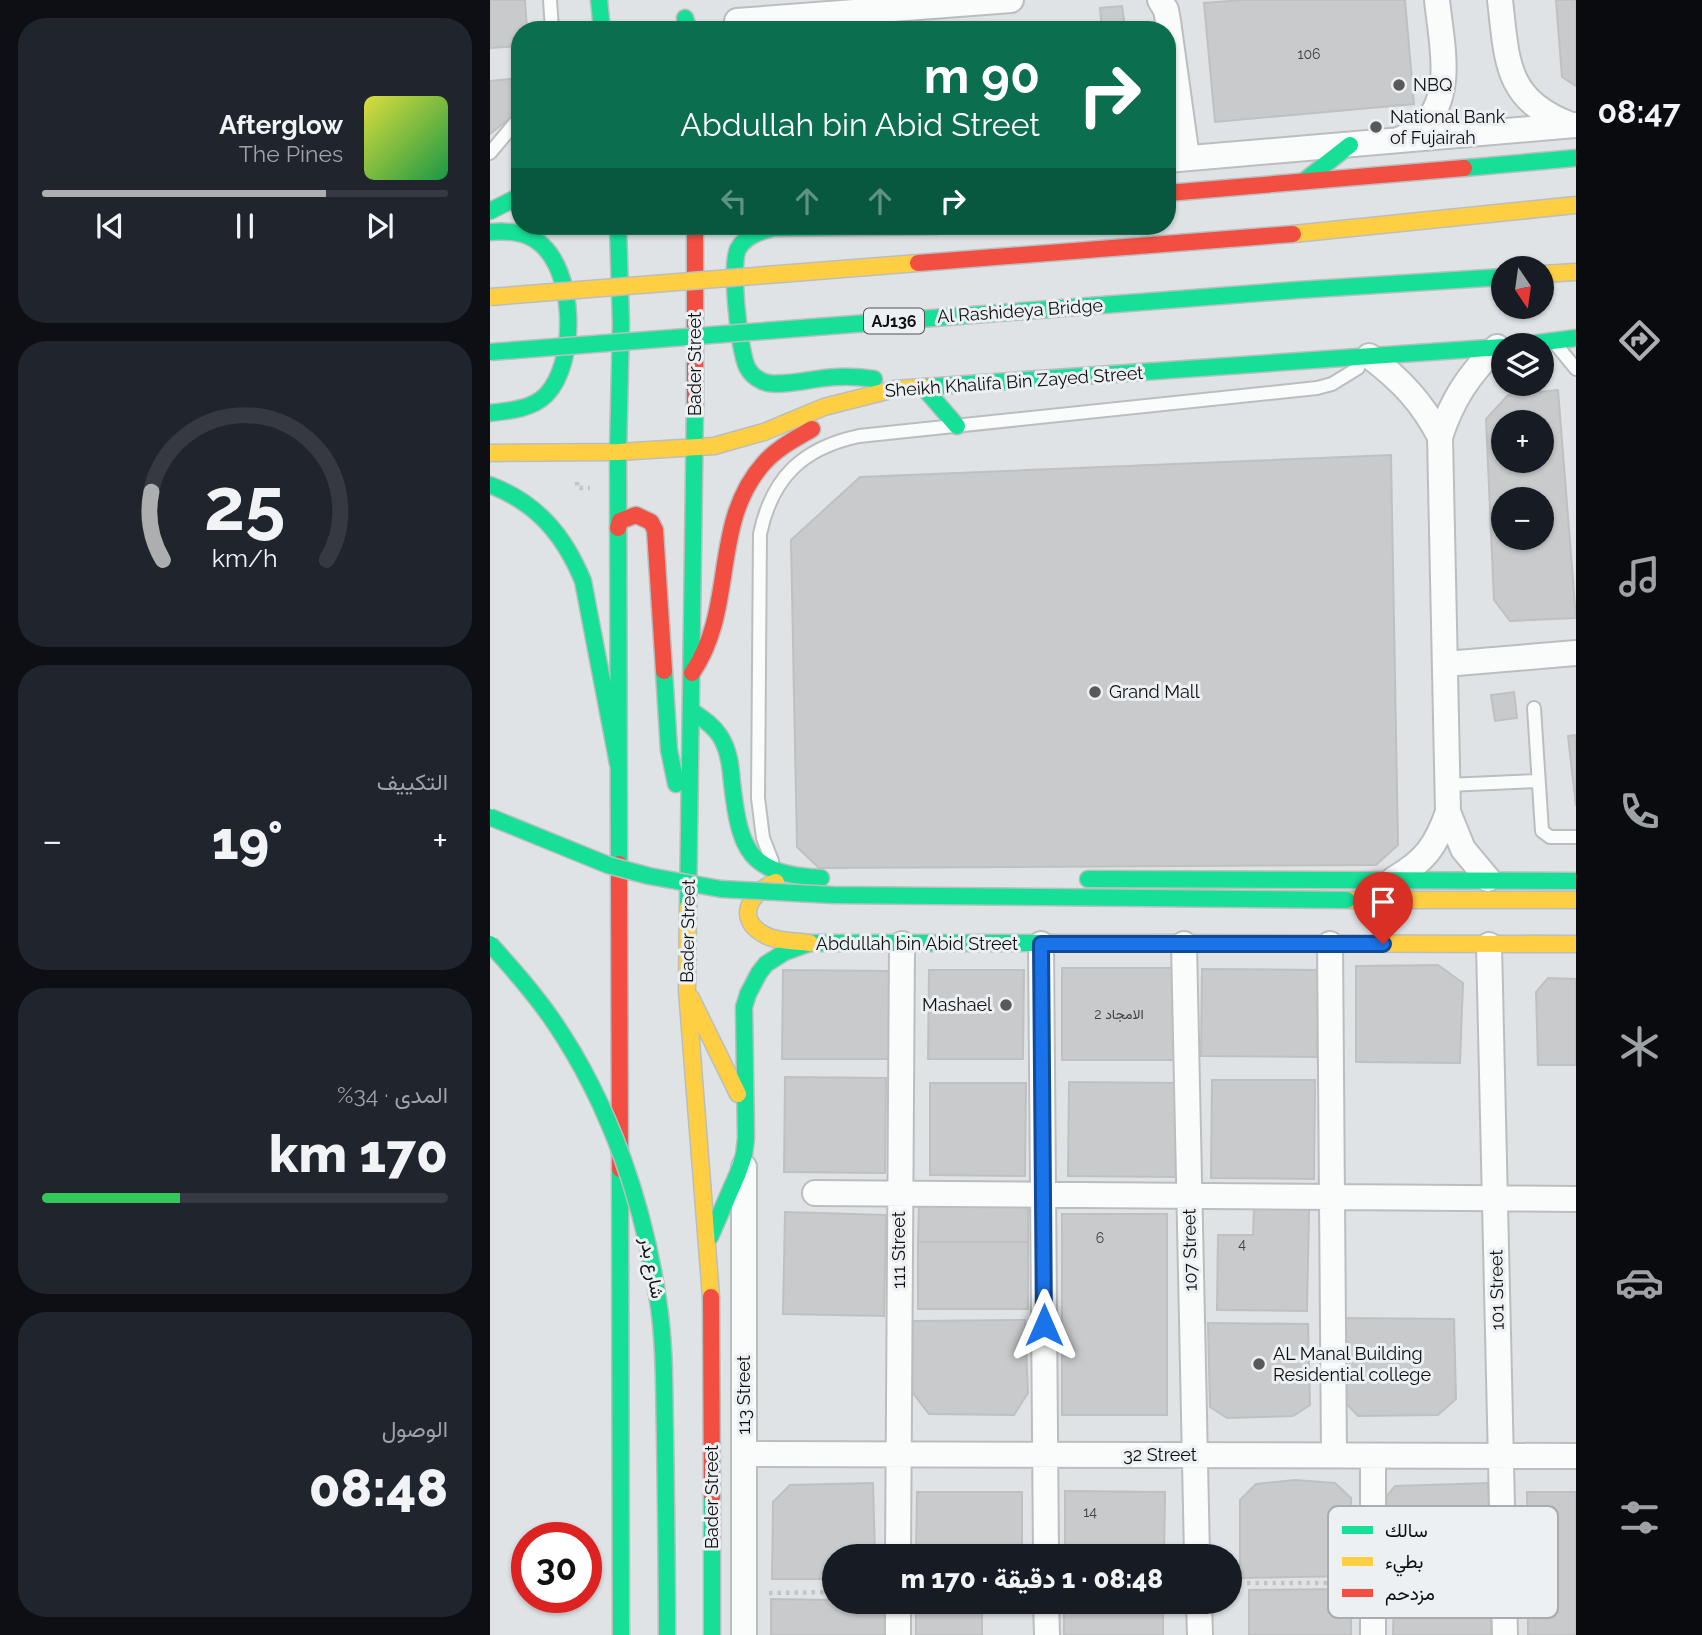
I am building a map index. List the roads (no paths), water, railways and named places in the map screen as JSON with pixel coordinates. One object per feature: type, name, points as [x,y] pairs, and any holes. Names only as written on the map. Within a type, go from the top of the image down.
[{"type":"main road","points":[[599,0],[601,21]]},
{"type":"main road","points":[[682,0],[685,21]]},
{"type":"main road","points":[[1304,181],[1350,145]]},
{"type":"main road","points":[[1176,192],[1576,158]]},
{"type":"main road","points":[[490,211],[511,200]]},
{"type":"main road","points":[[490,297],[1293,234],[1576,205]]},
{"type":"main road","points":[[490,211],[511,206]]},
{"type":"main road","points":[[490,232],[511,231]]},
{"type":"main road","points":[[490,413],[527,407],[545,396],[559,379],[566,359],[568,338],[559,270],[541,243],[529,235]]},
{"type":"main road","points":[[618,235],[621,324],[618,452],[621,1635]]},
{"type":"main road","name":"Bader Street","points":[[695,235],[695,448],[687,990],[692,1080],[708,1243],[712,1346],[712,1635]]},
{"type":"main road","points":[[692,673],[714,632],[729,533],[745,489],[763,464],[786,444],[891,390],[880,380],[864,376],[768,384],[756,380],[748,371],[744,359],[734,270],[736,254],[745,240],[752,235]]},
{"type":"main road","points":[[1554,273],[1576,272]]},
{"type":"main road","name":"Al Rashideya Bridge","points":[[490,352],[1491,277]]},
{"type":"main road","points":[[1554,342],[1576,338]]},
{"type":"main road","name":"Sheikh Khalifa Bin Zayed Street","points":[[490,453],[618,452],[695,448],[743,439],[824,407],[891,390],[1491,348]]},
{"type":"main road","points":[[924,388],[957,426]]},
{"type":"main road","points":[[490,485],[516,496],[545,517],[558,531],[576,563],[583,581],[618,764]]},
{"type":"main road","points":[[618,528],[620,521],[636,515],[650,522],[655,530],[669,750],[681,801],[691,825]]},
{"type":"main road","points":[[692,711],[710,724],[730,759],[736,821],[741,839],[750,854],[762,866],[778,874],[796,878],[837,878]]},
{"type":"main road","points":[[490,817],[581,856],[614,867],[717,888],[834,895],[1576,900]]},
{"type":"main road","points":[[796,878],[761,887],[748,906],[750,918],[756,929],[766,935],[810,943]]},
{"type":"main road","points":[[1074,878],[1576,881]]},
{"type":"main road","points":[[602,886],[636,894]]},
{"type":"main road","points":[[671,901],[707,906]]},
{"type":"main road","points":[[730,908],[766,911]]},
{"type":"main road","name":"Abdullah bin Abid Street","points":[[708,1243],[744,1155],[744,1007],[749,989],[759,971],[790,948],[810,943],[1576,944]]},
{"type":"main road","name":"شارع بدر","points":[[490,944],[526,985],[556,1026],[582,1070],[624,1161],[639,1210],[656,1284],[664,1359],[667,1635]]},
{"type":"main road","points":[[687,990],[733,1079],[745,1120]]},
{"type":"street","points":[[736,17],[1011,0]]},
{"type":"street","points":[[1160,0],[1168,21]]},
{"type":"street","points":[[1398,141],[1418,130],[1434,113],[1443,91],[1444,68],[1437,0]]},
{"type":"street","points":[[1500,0],[1512,77],[1527,99],[1537,108],[1548,116],[1575,125]]},
{"type":"street","points":[[1177,159],[1575,125]]},
{"type":"street","points":[[1394,879],[1413,868],[1429,852],[1441,834],[1448,812],[1440,437],[1448,411],[1461,387],[1477,366],[1491,354]]},
{"type":"street","points":[[1369,356],[1411,391],[1440,437]]},
{"type":"street","points":[[1445,664],[1576,653]]},
{"type":"street","points":[[1448,812],[1463,849],[1488,879]]},
{"type":"street","name":"111 Street","points":[[898,1544],[902,943]]},
{"type":"street","points":[[1041,944],[1046,1544]]},
{"type":"street","name":"107 Street","points":[[1184,944],[1197,1544]]},
{"type":"street","points":[[1330,944],[1334,1455]]},
{"type":"street","name":"101 Street","points":[[1489,944],[1502,1506]]},
{"type":"street","name":"113 Street","points":[[744,1155],[744,1635]]},
{"type":"street","points":[[815,1193],[1576,1199]]},
{"type":"street","name":"32 Street","points":[[744,1454],[1576,1456]]},
{"type":"street","points":[[1373,1455],[1373,1506]]},
{"type":"street","points":[[898,1614],[898,1635]]},
{"type":"street","points":[[1046,1614],[1047,1635]]},
{"type":"street","points":[[1199,1614],[1200,1635]]},
{"type":"lane","points":[[550,0],[551,21]]},
{"type":"lane","points":[[490,153],[511,128]]},
{"type":"lane","points":[[1554,343],[1565,352],[1576,369]]},
{"type":"lane","points":[[778,874],[763,838],[758,798],[760,545],[765,514],[785,476],[817,449],[838,440],[1317,388],[1346,377],[1369,356]]},
{"type":"lane","points":[[1534,708],[1542,831],[1550,838],[1576,837]]},
{"type":"lane","points":[[1447,785],[1538,781]]},
{"type":"place","name":"NBQ","points":[[1399,85]]},
{"type":"place","name":"National Bank of Fujairah","points":[[1376,127]]},
{"type":"place","name":"Grand Mall","points":[[1095,692]]},
{"type":"place","name":"Mashael","points":[[1006,1005]]},
{"type":"place","name":"AL Manal Building Residential college","points":[[1259,1364]]}]
